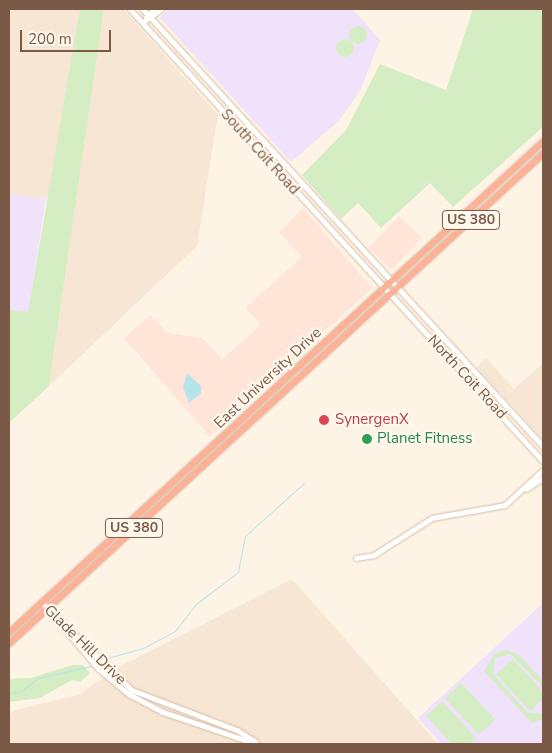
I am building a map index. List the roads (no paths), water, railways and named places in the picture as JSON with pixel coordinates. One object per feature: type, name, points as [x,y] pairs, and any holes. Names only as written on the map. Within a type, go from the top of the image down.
[{"type":"highway","name":"East University Drive","points":[[9,633],[543,142]]},
{"type":"highway","name":"US 380","points":[[9,644],[543,154]]},
{"type":"main road","name":"South Coit Road","points":[[130,9],[390,294]]},
{"type":"main road","name":"South Coit Road","points":[[143,9],[398,287]]},
{"type":"main road","points":[[150,17],[155,9]]},
{"type":"main road","points":[[143,22],[161,9]]},
{"type":"main road","points":[[204,90],[211,84]]},
{"type":"main road","points":[[238,128],[245,120]]},
{"type":"main road","points":[[334,234],[341,227]]},
{"type":"main road","name":"North Coit Road","points":[[398,287],[543,446]]},
{"type":"main road","name":"North Coit Road","points":[[390,294],[543,461]]},
{"type":"main road","points":[[455,364],[462,358]]},
{"type":"main road","points":[[499,412],[506,405]]},
{"type":"main road","points":[[526,489],[543,470]]},
{"type":"main road","points":[[356,558],[374,555],[432,518],[496,508],[543,478]]},
{"type":"main road","name":"Glade Hill Drive","points":[[42,602],[103,673],[129,694],[159,710],[257,744]]},
{"type":"water","points":[[187,373],[201,386],[201,393],[189,403],[183,387]]},
{"type":"waterway","points":[[104,659],[143,648],[175,631],[196,604],[238,572],[245,536],[304,483]]},
{"type":"waterway","points":[[9,693],[20,692],[38,678],[91,666]]},
{"type":"place","name":"SynergenX","points":[[324,420]]},
{"type":"place","name":"Planet Fitness","points":[[367,439]]}]
